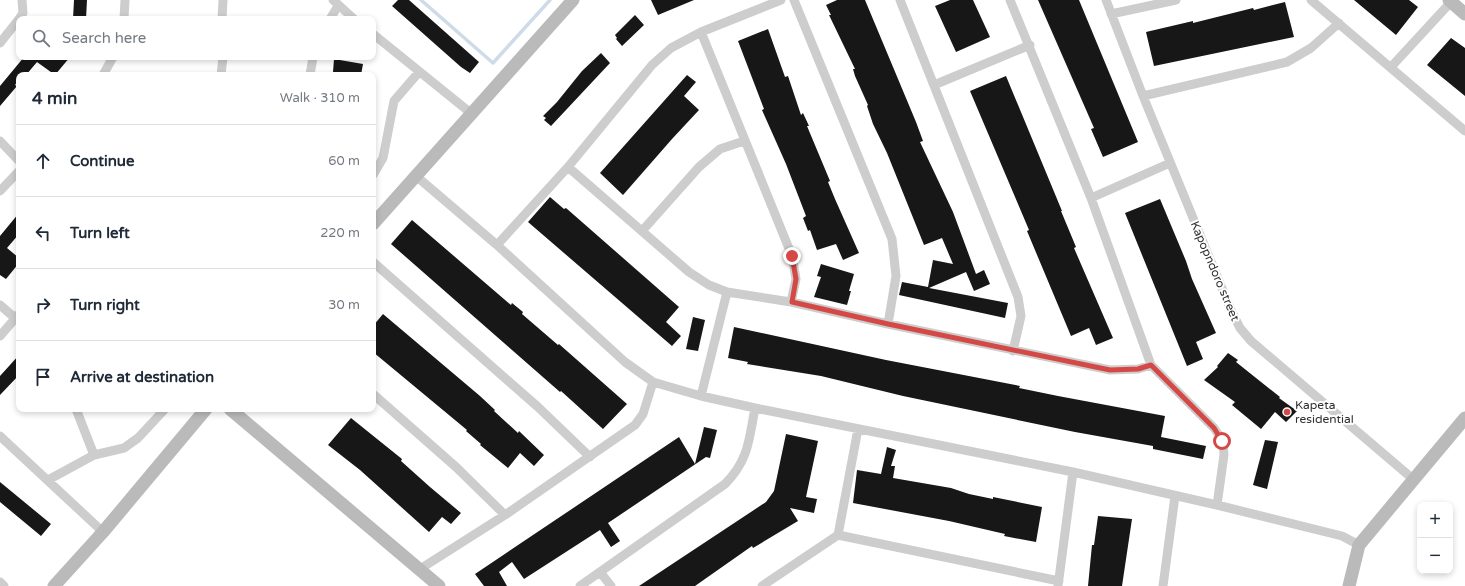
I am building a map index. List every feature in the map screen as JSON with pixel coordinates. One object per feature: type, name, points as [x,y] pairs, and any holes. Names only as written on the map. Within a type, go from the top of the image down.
[{"type":"street","points":[[21,16],[23,13],[22,0]]},
{"type":"street","points":[[124,16],[125,0]]},
{"type":"street","points":[[222,16],[223,0]]},
{"type":"street","points":[[376,221],[573,0]]},
{"type":"street","points":[[497,246],[568,167],[652,65],[671,48],[701,32],[781,0]]},
{"type":"street","points":[[794,0],[892,239],[896,276],[888,324]]},
{"type":"street","points":[[900,0],[1018,297],[1020,316],[1013,351]]},
{"type":"street","points":[[1010,0],[1030,45],[1091,198],[1151,365],[1219,434],[1222,441],[1224,455],[1217,505]]},
{"type":"street","name":"Kapopndoro street","points":[[1106,0],[1142,96],[1230,308],[1240,328],[1251,341],[1413,479]]},
{"type":"street","points":[[1111,14],[1176,0]]},
{"type":"street","points":[[1311,0],[1465,131]]},
{"type":"street","points":[[1391,68],[1450,1],[1465,14]]},
{"type":"street","points":[[331,16],[336,3],[351,16]]},
{"type":"street","points":[[0,43],[16,23]]},
{"type":"street","points":[[1142,96],[1287,62],[1311,48],[1339,23]]},
{"type":"street","points":[[701,32],[792,256],[796,279],[792,302]]},
{"type":"street","points":[[376,36],[472,114]]},
{"type":"street","points":[[934,85],[1030,45]]},
{"type":"street","points":[[105,72],[111,60]]},
{"type":"street","points":[[221,72],[223,60]]},
{"type":"street","points":[[311,72],[313,60]]},
{"type":"street","points":[[376,170],[383,158],[394,100],[419,72]]},
{"type":"street","points":[[0,140],[16,158]]},
{"type":"street","points":[[642,231],[699,167],[720,149],[744,141]]},
{"type":"street","points":[[1091,198],[1170,163]]},
{"type":"street","points":[[568,167],[689,272],[709,285],[727,292],[792,302],[1013,351],[1110,370],[1138,369],[1151,365]]},
{"type":"street","points":[[0,191],[16,174]]},
{"type":"street","points":[[416,176],[497,246],[625,362],[653,382],[701,396],[755,408],[1073,472],[1217,505],[1342,536],[1360,545]]},
{"type":"street","points":[[376,265],[538,407],[590,457]]},
{"type":"street","points":[[701,396],[727,292]]},
{"type":"street","points":[[0,305],[16,315]]},
{"type":"street","points":[[0,336],[16,317]]},
{"type":"street","points":[[420,569],[505,515],[636,425],[644,414],[653,382]]},
{"type":"street","points":[[376,397],[456,467],[505,515]]},
{"type":"street","points":[[580,586],[725,484],[738,471],[745,456],[755,408]]},
{"type":"street","points":[[77,412],[94,455]]},
{"type":"street","points":[[48,480],[94,455],[124,448],[138,438],[162,412]]},
{"type":"street","points":[[54,586],[103,532],[203,412]]},
{"type":"street","points":[[234,412],[439,586]]},
{"type":"street","points":[[1349,586],[1360,545],[1413,479],[1465,418]]},
{"type":"street","points":[[762,586],[838,535],[858,429]]},
{"type":"street","points":[[0,436],[103,532]]},
{"type":"street","points":[[838,535],[1059,584],[1073,472]]},
{"type":"street","points":[[1163,586],[1175,496]]},
{"type":"street","points":[[600,572],[611,586]]},
{"type":"street","points":[[0,582],[4,586]]},
{"type":"building","points":[[74,0],[87,0],[86,16],[73,16]]},
{"type":"building","points":[[398,0],[409,0],[479,62],[470,73],[461,67],[392,6]]},
{"type":"building","points":[[651,0],[694,0],[658,15]]},
{"type":"building","points":[[837,0],[865,0],[916,122],[923,141],[920,142],[953,212],[976,274],[984,270],[990,284],[974,291],[966,272],[929,288],[1008,303],[1005,318],[899,295],[902,282],[928,287],[933,260],[953,264],[942,238],[924,245],[887,153],[873,124],[867,106],[868,105],[855,76],[853,69],[855,69],[829,15],[831,15],[826,5]]},
{"type":"building","points":[[950,0],[973,0],[990,37],[956,52],[935,6]]},
{"type":"building","points":[[1038,0],[1079,0],[1138,142],[1103,157],[1091,129],[1094,128]]},
{"type":"building","points":[[1354,0],[1409,0],[1418,7],[1396,35]]},
{"type":"building","points":[[1285,2],[1294,37],[1154,66],[1146,32],[1193,21],[1193,23],[1253,8],[1254,10]]},
{"type":"building","points":[[635,15],[644,25],[622,46],[616,39],[617,38],[615,35]]},
{"type":"building","points":[[768,29],[785,77],[788,76],[801,115],[803,113],[809,126],[807,126],[830,181],[828,182],[859,253],[843,260],[836,244],[817,250],[810,230],[808,231],[803,218],[806,216],[786,164],[762,110],[764,109],[738,41]]},
{"type":"building","points":[[1451,38],[1465,48],[1465,96],[1427,65]]},
{"type":"building","points":[[601,53],[610,63],[551,126],[544,120],[546,118],[543,116],[557,102],[582,71]]},
{"type":"building","points":[[22,60],[68,60],[58,72],[51,72],[37,62],[29,72],[16,72],[16,87],[0,106],[0,86]]},
{"type":"building","points":[[334,60],[363,64],[362,72],[333,72]]},
{"type":"building","points":[[687,75],[696,82],[684,96],[699,110],[623,195],[600,173]]},
{"type":"building","points":[[1006,76],[1062,211],[1076,247],[1074,248],[1113,338],[1096,345],[1089,328],[1071,336],[1027,231],[1029,230],[970,91]]},
{"type":"building","points":[[550,197],[564,209],[566,208],[679,307],[666,322],[681,336],[672,346],[528,222]]},
{"type":"building","points":[[1160,199],[1192,279],[1216,333],[1196,342],[1203,359],[1187,366],[1125,213]]},
{"type":"building","points":[[16,217],[16,238],[7,248],[16,256],[16,267],[6,279],[0,275],[0,236]]},
{"type":"building","points":[[412,220],[511,305],[512,303],[523,312],[522,314],[558,345],[559,344],[627,404],[603,429],[391,244]]},
{"type":"building","points":[[821,264],[854,274],[847,305],[814,297],[821,277],[817,276]]},
{"type":"building","points":[[383,314],[480,396],[495,410],[494,411],[518,433],[519,431],[544,455],[534,466],[520,453],[508,468],[480,445],[481,444],[466,431],[467,430],[376,354],[376,322]]},
{"type":"building","points":[[693,317],[705,320],[698,351],[686,349]]},
{"type":"building","points":[[734,327],[886,360],[1020,386],[1019,388],[1165,416],[1161,437],[1206,446],[1203,459],[1153,449],[1153,446],[1075,432],[903,396],[821,376],[747,364],[748,362],[728,358]]},
{"type":"building","points":[[1228,353],[1238,360],[1236,362],[1297,411],[1286,422],[1275,412],[1261,429],[1232,405],[1235,402],[1204,380],[1218,367],[1217,366]]},
{"type":"building","points":[[16,358],[16,378],[0,395],[0,376]]},
{"type":"building","points":[[351,418],[402,459],[401,461],[461,513],[451,524],[442,517],[429,532],[360,470],[328,445]]},
{"type":"building","points":[[704,427],[717,430],[710,458],[706,457],[608,523],[620,541],[611,547],[600,530],[524,579],[512,562],[499,572],[507,586],[484,586],[475,574],[679,437],[695,464]]},
{"type":"building","points":[[786,434],[818,441],[806,497],[817,499],[814,513],[790,508],[798,521],[753,548],[752,546],[695,586],[639,586],[766,502],[774,491]]},
{"type":"building","points":[[1265,440],[1278,442],[1267,489],[1253,485]]},
{"type":"building","points":[[887,447],[896,450],[891,466],[895,466],[893,478],[951,488],[969,494],[993,499],[993,497],[1042,507],[1036,542],[1004,536],[1005,534],[949,521],[853,503],[857,470],[881,474]]},
{"type":"building","points":[[0,482],[51,524],[41,536],[0,502]]},
{"type":"building","points":[[1098,516],[1132,519],[1122,586],[1088,586],[1092,545],[1094,545]]},
{"type":"waterway","points":[[421,0],[493,63],[550,0]]},
{"type":"place","name":"Kapeta residential","points":[[1287,412]]},
{"type":"route","points":[[792,256],[796,279],[792,302],[1013,351],[1110,370],[1138,369],[1151,365],[1214,428],[1222,441]]}]
